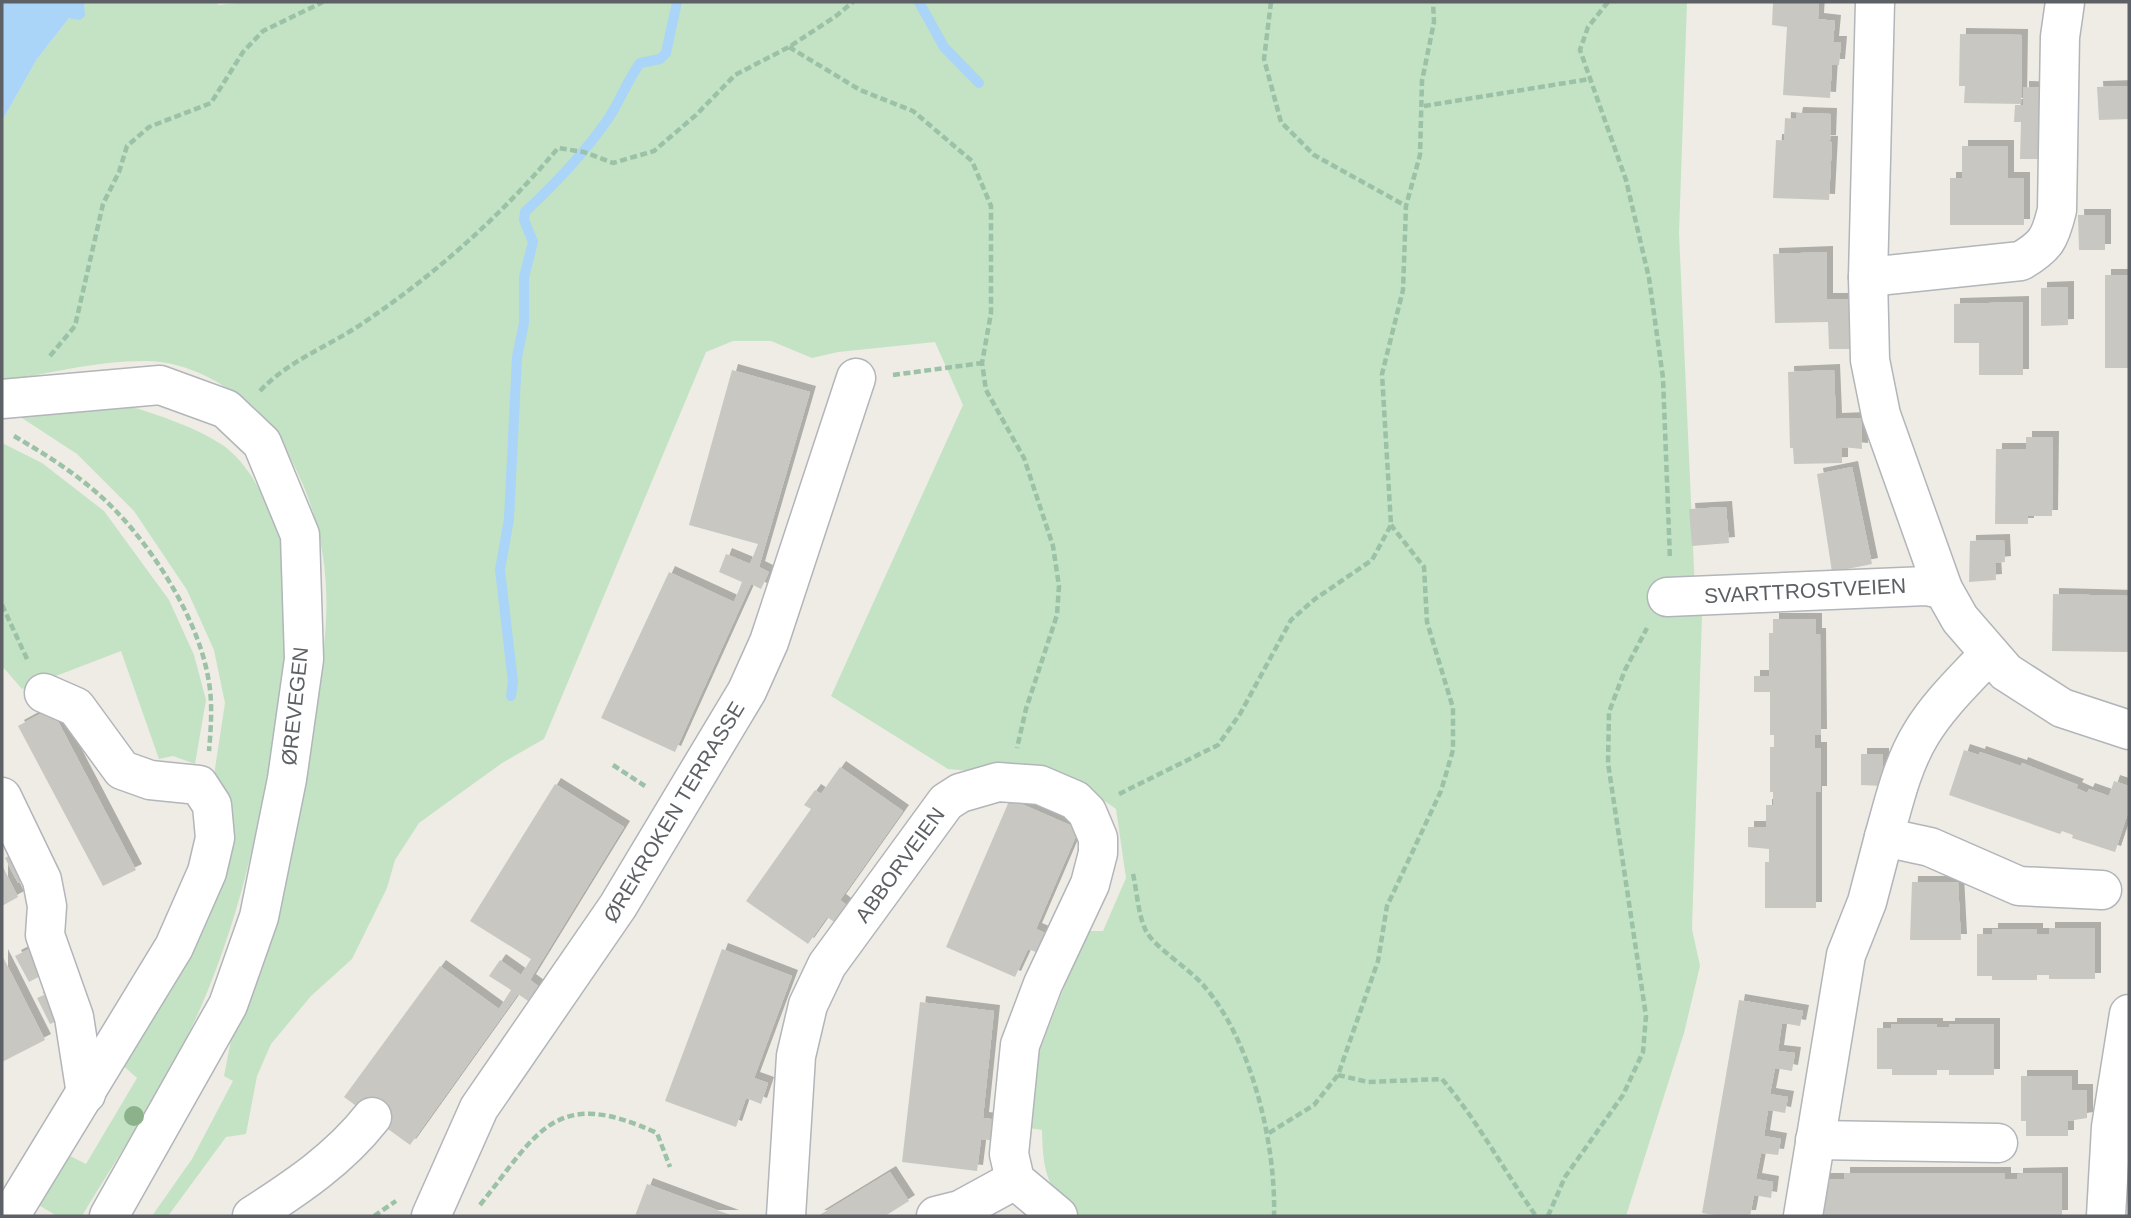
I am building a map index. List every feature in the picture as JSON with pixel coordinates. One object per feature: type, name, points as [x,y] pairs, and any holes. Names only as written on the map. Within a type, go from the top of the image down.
[{"type":"street","name":"SVARTTROSTVEIEN","points":[[1875,2],[1868,276],[1870,360],[1881,415],[1942,589],[1960,619],[1988,655],[2006,672],[2062,708],[2129,730]]},
{"type":"street","points":[[1868,276],[2021,261],[2041,249],[2052,233],[2057,210],[2060,37],[2064,2]]},
{"type":"street","name":"ØREKROKEN TERRASSE","points":[[430,1216],[479,1108],[618,906],[747,691],[769,642],[856,378]]},
{"type":"street","name":"ØREVEGEN","points":[[6,398],[160,385],[226,409],[262,443],[300,536],[303,659],[287,779],[259,917],[228,1005],[109,1216]]},
{"type":"street","name":"SVARTTROSTVEIEN","points":[[1667,597],[1926,586],[1942,589]]},
{"type":"street","points":[[1802,1216],[1846,954],[1867,902],[1900,779],[1921,734],[1962,680],[1988,655]]},
{"type":"street","points":[[10,1216],[174,947],[207,872],[215,838],[212,805],[199,785],[150,780],[122,770],[76,707],[44,693]]},
{"type":"street","name":"ABBORVEIEN","points":[[786,1216],[796,1056],[808,1005],[827,965],[946,802],[960,793],[998,782],[1016,783],[1040,785],[1075,800],[1087,812]]},
{"type":"street","points":[[2,797],[42,880],[47,906],[45,935],[74,1017],[86,1094]]},
{"type":"street","points":[[1058,1216],[1015,1180],[1010,1154],[1020,1045],[1043,984],[1090,884],[1098,853],[1098,838],[1087,812]]},
{"type":"street","points":[[1884,836],[1930,847],[2019,886],[2102,890]]},
{"type":"street","points":[[2106,1216],[2111,1127],[2129,1014]]},
{"type":"street","points":[[252,1216],[308,1180],[353,1141],[372,1117]]},
{"type":"street","points":[[1815,1140],[1998,1143]]},
{"type":"street","points":[[936,1216],[960,1210],[1015,1180]]},
{"type":"path","points":[[50,357],[75,326],[103,204],[119,172],[127,146],[149,127],[211,103],[243,52],[263,32],[323,2]]},
{"type":"path","points":[[235,417],[273,377],[303,356],[362,324],[471,241],[527,186],[558,148],[584,152],[613,163],[654,151],[696,115],[735,75],[789,47],[853,2]]},
{"type":"path","points":[[1271,2],[1264,59],[1281,122],[1314,155],[1406,206]]},
{"type":"path","points":[[1087,812],[1218,745],[1240,714],[1291,620],[1315,599],[1372,559],[1391,525],[1382,374],[1403,290],[1406,206],[1420,156],[1424,106],[1422,81],[1434,22],[1433,2]]},
{"type":"path","points":[[1548,1216],[1565,1177],[1623,1095],[1643,1052],[1646,1016],[1608,763],[1609,712],[1625,670],[1667,597],[1670,551],[1663,378],[1649,278],[1626,180],[1580,50],[1588,27],[1608,2]]},
{"type":"path","points":[[789,47],[860,90],[913,111],[972,161],[991,206],[991,313],[982,363],[986,390],[1024,458],[1053,546],[1059,586],[1057,615],[1026,709],[1017,747],[1016,783]]},
{"type":"path","points":[[1424,106],[1590,79]]},
{"type":"path","points":[[856,378],[909,374],[982,363]]},
{"type":"path","points":[[6,398],[14,436],[66,467],[99,495],[130,527],[183,608],[200,648],[211,702],[207,768],[199,785]]},
{"type":"path","points":[[1269,1133],[1314,1105],[1338,1075],[1368,995],[1388,906],[1441,791],[1453,750],[1452,708],[1427,622],[1424,567],[1391,525]]},
{"type":"path","points":[[2,605],[44,693]]},
{"type":"path","points":[[613,765],[653,791]]},
{"type":"path","points":[[1131,864],[1146,932],[1205,986],[1234,1034],[1269,1133],[1275,1181],[1274,1216]]},
{"type":"path","points":[[1338,1075],[1368,1082],[1442,1079],[1469,1111],[1491,1151],[1536,1216]]},
{"type":"path","points":[[479,1206],[543,1127],[571,1114],[600,1113],[633,1122],[657,1133],[670,1167]]},
{"type":"green space","points":[[84,2],[215,2],[219,5],[246,2],[1687,2],[1679,233],[1695,591],[1702,616],[1692,929],[1700,966],[1684,1033],[1626,1216],[1074,1216],[1057,1195],[1048,1177],[1043,1156],[1042,1130],[1023,1127],[1037,1057],[1086,931],[1103,931],[1126,878],[1116,809],[1075,780],[948,769],[831,696],[963,405],[935,342],[838,352],[812,358],[771,341],[733,341],[706,352],[544,739],[502,763],[419,823],[395,860],[387,888],[352,959],[311,996],[271,1044],[257,1076],[246,1134],[226,1137],[168,1216],[152,1216],[192,1159],[233,1081],[224,1076],[232,1035],[316,694],[323,654],[325,572],[318,530],[304,487],[289,455],[262,416],[217,382],[178,366],[131,361],[56,371],[2,382],[2,121],[37,59],[69,18],[83,10]]},
{"type":"green space","points":[[126,405],[176,422],[213,439],[237,457],[248,472],[276,527],[287,565],[290,598],[288,629],[272,744],[252,851],[233,921],[208,990],[166,1077],[82,1216],[57,1216],[30,1200],[60,1151],[86,1164],[137,1078],[119,1062],[163,994],[213,782],[225,703],[214,650],[187,590],[134,511],[77,454],[19,416]]},
{"type":"green space","points":[[2,443],[42,463],[104,511],[169,600],[194,655],[206,700],[195,764],[173,756],[159,759],[121,651],[22,689],[2,666]]},
{"type":"water","points":[[2,2],[84,2],[85,16],[80,20],[69,18],[37,59],[2,121]]},
{"type":"building","points":[[1773,2],[1819,2],[1818,19],[1835,21],[1833,42],[1841,42],[1839,65],[1832,65],[1830,98],[1783,95],[1787,27],[1772,25]]},
{"type":"building","points":[[1960,34],[2022,35],[2021,104],[1964,103],[1965,86],[1959,86]]},
{"type":"building","points":[[2129,86],[2129,119],[2099,120],[2097,87]]},
{"type":"building","points":[[2023,87],[2051,88],[2045,159],[2020,159],[2021,122],[2014,122],[2015,105],[2023,105]]},
{"type":"building","points":[[1797,113],[1831,114],[1830,141],[1812,141],[1832,142],[1829,200],[1773,198],[1776,140],[1796,141],[1784,139],[1785,118],[1796,119]]},
{"type":"building","points":[[1962,146],[2008,146],[2008,178],[2024,178],[2024,225],[1950,225],[1950,178],[1962,178]]},
{"type":"building","points":[[2078,215],[2105,215],[2105,250],[2079,250]]},
{"type":"building","points":[[1827,252],[1827,299],[1851,299],[1852,349],[1829,349],[1828,322],[1775,323],[1773,254]]},
{"type":"building","points":[[2105,275],[2129,275],[2129,368],[2105,368]]},
{"type":"building","points":[[2068,287],[2068,325],[2041,326],[2041,288]]},
{"type":"building","points":[[2023,302],[2023,375],[1979,375],[1979,343],[1954,343],[1954,304]]},
{"type":"building","points":[[732,370],[810,392],[759,567],[769,572],[761,589],[751,584],[675,752],[601,718],[669,572],[734,602],[742,582],[719,572],[726,554],[750,564],[758,544],[689,525]]},
{"type":"building","points":[[1834,370],[1836,419],[1861,418],[1862,449],[1842,447],[1842,463],[1794,464],[1793,448],[1790,448],[1788,372]]},
{"type":"building","points":[[2026,437],[2053,437],[2052,516],[2028,516],[2028,524],[1995,524],[1996,449],[2026,449]]},
{"type":"building","points":[[1852,467],[1872,564],[1832,572],[1817,474]]},
{"type":"building","points":[[1726,507],[1729,543],[1692,546],[1689,509]]},
{"type":"building","points":[[2004,540],[2005,562],[1995,563],[1996,580],[1969,582],[1970,541]]},
{"type":"building","points":[[2053,594],[2129,596],[2129,652],[2052,651]]},
{"type":"building","points":[[1773,619],[1816,619],[1816,634],[1820,634],[1821,735],[1815,735],[1815,748],[1821,748],[1821,792],[1816,792],[1816,908],[1765,908],[1765,862],[1769,862],[1769,849],[1748,847],[1748,827],[1766,827],[1766,805],[1773,805],[1773,792],[1770,792],[1770,747],[1774,747],[1774,735],[1770,735],[1770,692],[1754,692],[1754,676],[1769,676],[1769,633],[1773,633]]},
{"type":"building","points":[[51,708],[136,870],[103,886],[18,726]]},
{"type":"building","points":[[1964,750],[1979,755],[1980,752],[2021,766],[2022,763],[2078,785],[2076,788],[2087,793],[2089,789],[2109,796],[2114,781],[2129,786],[2129,810],[2115,852],[2072,838],[2073,835],[2062,831],[2060,834],[1949,795]]},
{"type":"building","points":[[1861,754],[1883,754],[1883,786],[1861,785]]},
{"type":"building","points":[[840,767],[903,811],[840,900],[852,909],[840,926],[827,917],[808,944],[746,901],[811,809],[804,805],[815,790],[821,794]]},
{"type":"building","points":[[555,784],[624,827],[530,980],[538,986],[528,1001],[518,994],[410,1145],[344,1097],[440,966],[499,1009],[511,990],[489,976],[500,960],[521,975],[531,959],[470,921]]},
{"type":"building","points":[[1010,799],[1079,829],[1036,929],[1050,935],[1041,954],[1028,949],[1015,977],[946,947]]},
{"type":"building","points":[[19,850],[33,876],[18,883],[5,858]]},
{"type":"building","points":[[2,865],[18,897],[2,906]]},
{"type":"building","points":[[1912,882],[1958,882],[1961,940],[1910,940]]},
{"type":"building","points":[[2049,928],[2095,928],[2095,979],[2049,979],[2049,975],[2037,975],[2037,980],[1992,980],[1992,976],[1977,976],[1977,934],[1992,934],[1992,929],[2037,929],[2037,934],[2049,934]]},
{"type":"building","points":[[31,948],[44,974],[29,982],[15,956]]},
{"type":"building","points":[[722,949],[792,976],[754,1078],[768,1083],[761,1104],[746,1098],[736,1127],[665,1101]]},
{"type":"building","points":[[2,955],[45,1040],[2,1062]]},
{"type":"building","points":[[53,991],[66,1017],[50,1024],[37,998]]},
{"type":"building","points":[[1739,1000],[1803,1011],[1800,1026],[1782,1023],[1778,1051],[1795,1053],[1792,1071],[1775,1068],[1770,1094],[1788,1097],[1785,1113],[1768,1110],[1764,1136],[1781,1139],[1778,1155],[1761,1153],[1756,1179],[1773,1182],[1771,1198],[1754,1195],[1750,1216],[1721,1216],[1702,1213]]},
{"type":"building","points":[[920,1002],[994,1011],[983,1118],[998,1120],[996,1141],[981,1139],[977,1171],[902,1162]]},
{"type":"building","points":[[1891,1024],[1937,1024],[1937,1027],[1949,1027],[1949,1024],[1994,1024],[1994,1075],[1949,1075],[1949,1070],[1937,1070],[1937,1075],[1892,1075],[1892,1069],[1877,1069],[1877,1028],[1891,1028]]},
{"type":"building","points":[[2021,1076],[2072,1076],[2072,1090],[2087,1090],[2087,1118],[2068,1121],[2068,1136],[2026,1136],[2026,1121],[2021,1121]]},
{"type":"building","points":[[890,1172],[909,1201],[885,1216],[818,1216]]},
{"type":"building","points":[[1844,1173],[2005,1173],[2005,1179],[2017,1179],[2017,1174],[2062,1173],[2062,1216],[1821,1216],[1821,1179],[1844,1179]]},
{"type":"building","points":[[647,1184],[733,1216],[635,1216]]},
{"type":"waterway","points":[[511,696],[513,682],[500,570],[509,519],[517,357],[524,323],[524,277],[533,242],[524,220],[525,212],[569,168],[599,132],[640,63],[660,59],[666,53],[677,2]]},
{"type":"waterway","points":[[919,2],[944,47],[979,83]]}]
